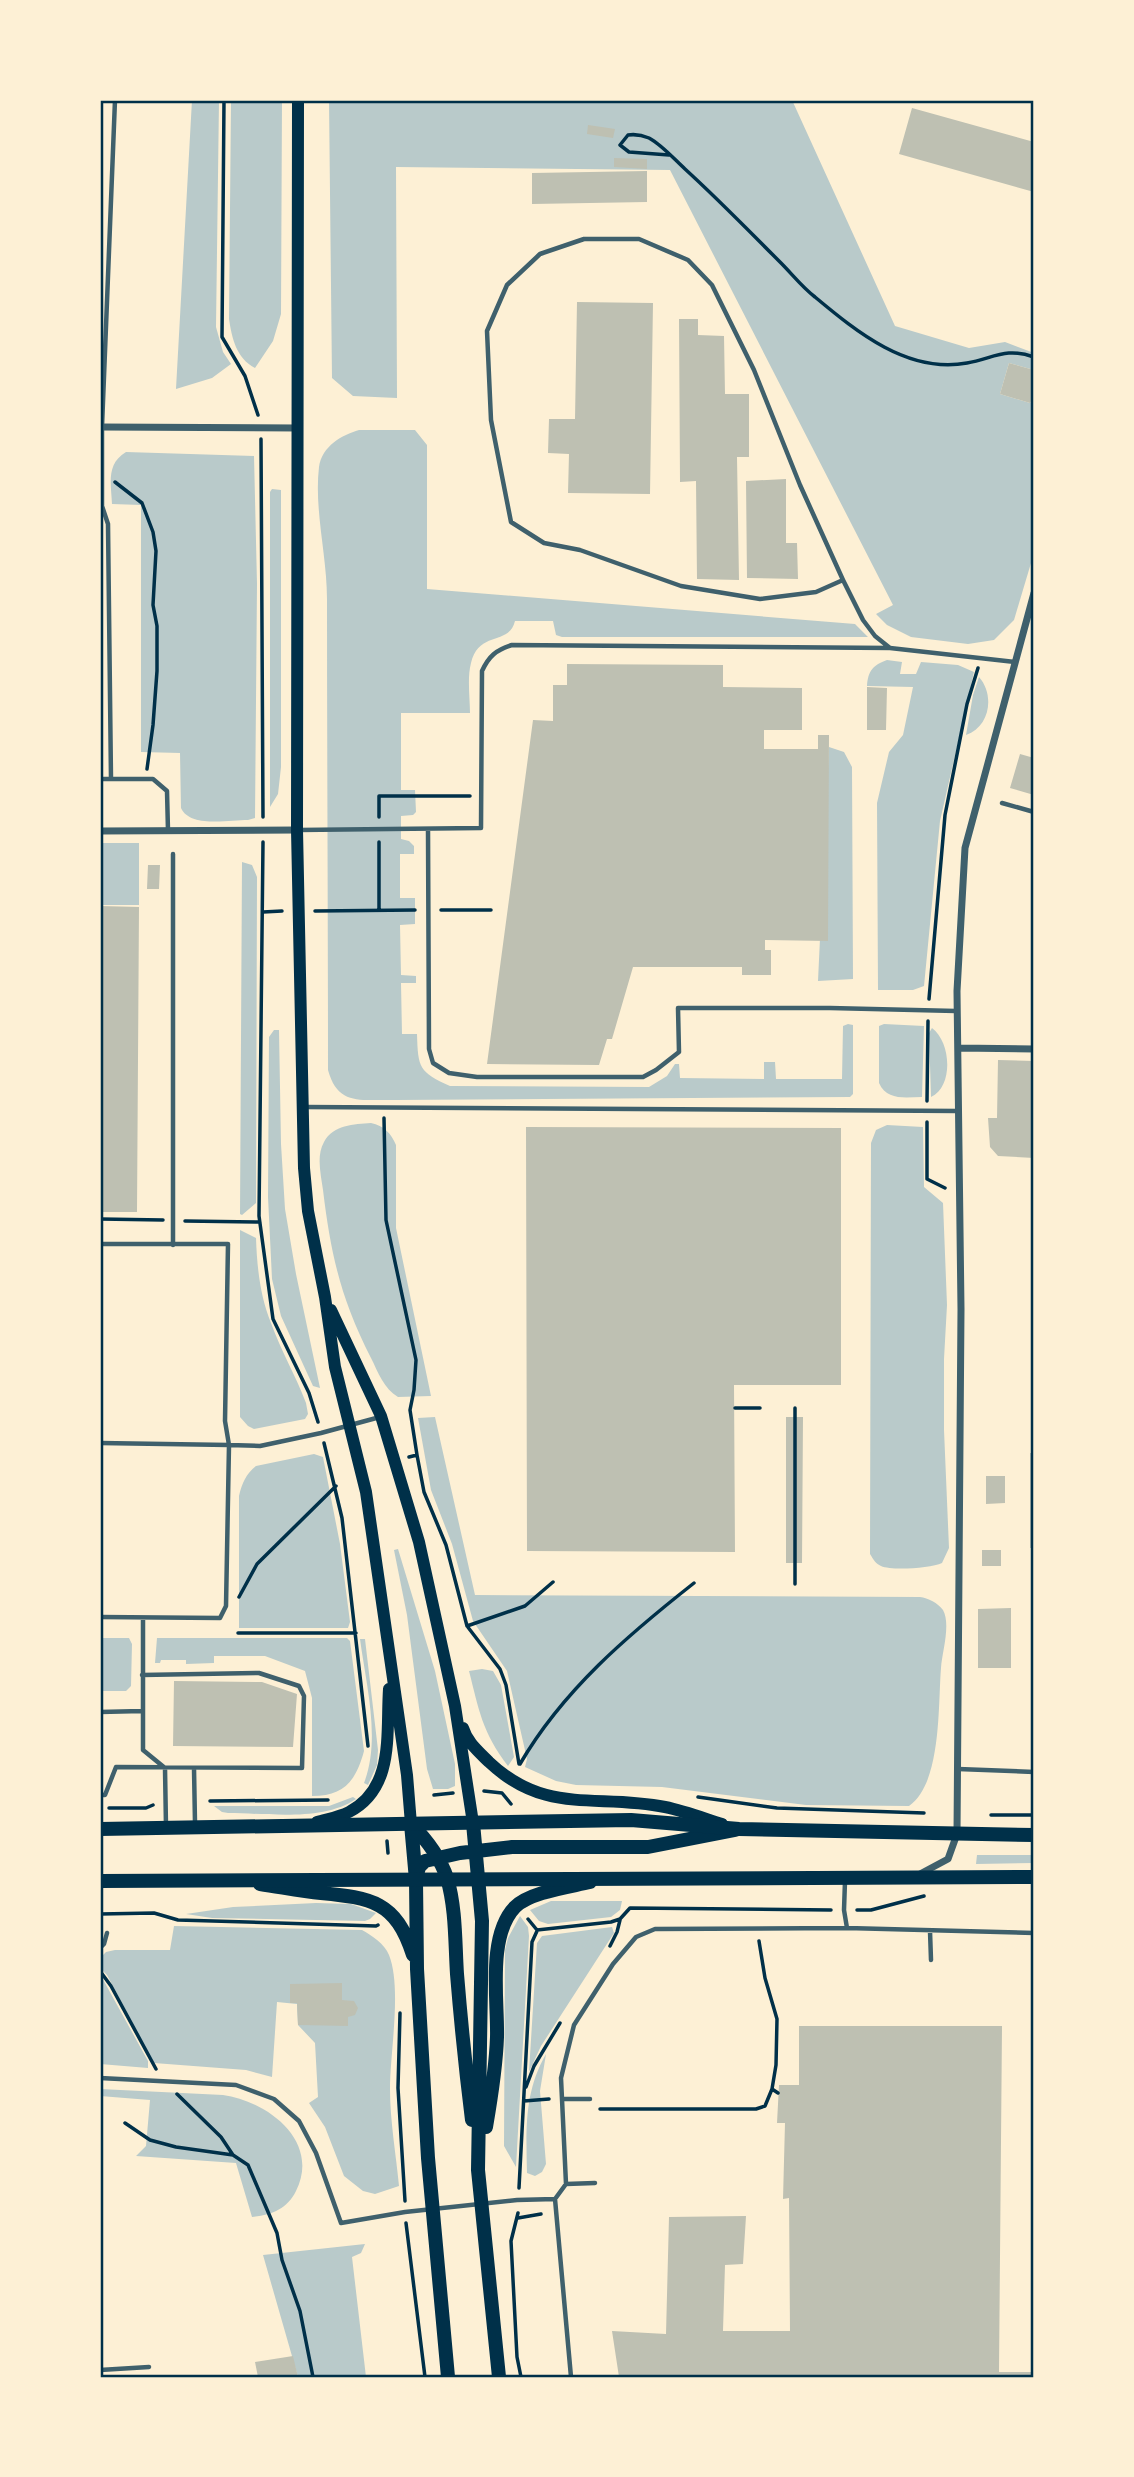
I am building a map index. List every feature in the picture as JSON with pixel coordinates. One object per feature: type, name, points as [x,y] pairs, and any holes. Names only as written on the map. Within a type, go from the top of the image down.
[{"type":"main road","points":[[298,100],[297,831],[302,1107],[308,1211],[335,1367],[366,1492],[407,1775],[416,1880],[417,1969],[433,2210],[448,2377]]},
{"type":"main road","points":[[325,1297],[381,1416],[419,1542],[455,1706],[473,1823],[482,1921],[478,2170]]},
{"type":"main road","points":[[305,1826],[347,1814],[377,1788],[385,1764],[391,1664]]},
{"type":"main road","points":[[455,1706],[466,1739],[495,1768],[525,1788],[568,1800],[665,1807],[739,1829]]},
{"type":"main road","points":[[100,1829],[631,1820],[739,1829],[1034,1835]]},
{"type":"main road","points":[[411,1824],[437,1857],[448,1880],[452,1904],[462,2043],[499,2377]]},
{"type":"main road","points":[[416,1880],[419,1867],[425,1861],[437,1857],[512,1847],[648,1847],[739,1829]]},
{"type":"main road","points":[[100,1881],[1034,1877]]},
{"type":"main road","points":[[478,2170],[494,2073],[500,1932],[516,1906],[532,1897],[601,1879]]},
{"type":"main road","points":[[240,1881],[342,1894],[373,1902],[397,1920],[405,1931],[417,1969]]},
{"type":"street","points":[[101,427],[298,428]]},
{"type":"street","points":[[915,1877],[948,1859],[957,1834],[961,1309],[957,1012],[965,848],[1034,593]]},
{"type":"street","points":[[100,831],[297,831]]},
{"type":"street","points":[[958,1048],[1034,1049]]},
{"type":"lane","points":[[111,779],[108,524],[103,506],[101,427],[115,100]]},
{"type":"lane","points":[[843,580],[816,593],[760,599],[681,586],[580,550],[544,543],[511,522],[491,420],[487,331],[508,285],[540,254],[584,239],[639,239],[688,260],[712,285],[754,369],[800,485],[843,580],[863,620],[875,636],[890,648],[1015,662]]},
{"type":"lane","points":[[297,831],[481,828],[480,689],[488,658],[498,650],[512,645],[895,648]]},
{"type":"lane","points":[[100,779],[153,779],[167,792],[167,832]]},
{"type":"lane","points":[[1002,803],[1034,812]]},
{"type":"lane","points":[[428,829],[429,1049],[433,1063],[449,1073],[477,1076],[643,1077],[679,1052],[678,1008],[957,1012]]},
{"type":"lane","points":[[173,854],[173,1244]]},
{"type":"lane","points":[[302,1107],[958,1111]]},
{"type":"lane","points":[[100,1244],[228,1244],[225,1421],[229,1445],[226,1606],[220,1618],[100,1617]]},
{"type":"lane","points":[[100,1443],[260,1447],[381,1416]]},
{"type":"lane","points":[[143,1618],[143,1750],[165,1768],[166,1828]]},
{"type":"lane","points":[[100,1795],[105,1795],[116,1767],[302,1768],[304,1696],[299,1686],[258,1673],[142,1675]]},
{"type":"lane","points":[[100,1712],[142,1711]]},
{"type":"lane","points":[[194,1768],[195,1828]]},
{"type":"lane","points":[[957,1769],[1034,1772]]},
{"type":"lane","points":[[846,1877],[844,1910],[848,1928]]},
{"type":"lane","points":[[571,2377],[555,2199],[566,2184],[561,2078],[574,2025],[612,1964],[636,1937],[655,1929],[848,1928],[1034,1933]]},
{"type":"lane","points":[[930,1931],[931,1960]]},
{"type":"lane","points":[[100,1948],[107,1933]]},
{"type":"lane","points":[[100,2078],[236,2085],[274,2099],[299,2121],[310,2142],[341,2223],[405,2212],[517,2200],[555,2199]]},
{"type":"lane","points":[[562,2099],[590,2099]]},
{"type":"lane","points":[[566,2184],[596,2183]]},
{"type":"lane","points":[[100,2370],[149,2367]]},
{"type":"path","points":[[224,100],[222,338],[245,376],[261,427],[264,831],[260,1222],[273,1319],[309,1393],[342,1518],[368,1756]]},
{"type":"path","points":[[669,155],[629,152],[620,145],[628,135],[649,138],[669,155],[704,186],[813,296],[868,337],[901,356],[944,364],[966,363],[1003,352],[1034,357]]},
{"type":"path","points":[[102,472],[142,503],[155,541],[153,605],[157,626],[157,671],[145,779]]},
{"type":"path","points":[[960,1195],[928,1179],[929,1010],[945,815],[967,704],[982,657]]},
{"type":"path","points":[[263,912],[491,910]]},
{"type":"path","points":[[384,1109],[386,1220],[416,1360],[415,1390],[410,1410],[424,1492],[446,1545],[467,1626],[500,1669],[506,1685],[519,1766]]},
{"type":"path","points":[[734,1408],[760,1408]]},
{"type":"path","points":[[795,1408],[795,1584]]},
{"type":"path","points":[[394,1461],[417,1455]]},
{"type":"path","points":[[239,1597],[257,1564],[335,1486]]},
{"type":"path","points":[[467,1626],[525,1606],[553,1581]]},
{"type":"path","points":[[516,1773],[531,1745],[567,1697],[646,1621],[694,1583]]},
{"type":"path","points":[[239,1633],[356,1633]]},
{"type":"path","points":[[519,1766],[529,1771]]},
{"type":"path","points":[[484,1791],[502,1793],[511,1804]]},
{"type":"path","points":[[434,1795],[455,1792]]},
{"type":"path","points":[[696,1796],[777,1808],[899,1811],[956,1817],[1034,1815]]},
{"type":"path","points":[[210,1801],[334,1798]]},
{"type":"path","points":[[100,1809],[146,1808],[155,1804]]},
{"type":"path","points":[[387,1839],[388,1853]]},
{"type":"path","points":[[537,1930],[611,1922],[620,1919],[630,1908],[871,1910],[926,1896]]},
{"type":"path","points":[[591,2109],[756,2109],[765,2106],[772,2089],[778,2019],[765,1978],[758,1909]]},
{"type":"path","points":[[523,1911],[537,1930]]},
{"type":"path","points":[[100,1914],[154,1913],[177,1920],[376,1926],[383,1934]]},
{"type":"path","points":[[376,1926],[383,1917]]},
{"type":"path","points":[[521,2377],[517,2357],[511,2241],[518,2218],[532,1942],[537,1930]]},
{"type":"path","points":[[100,1971],[111,1986],[152,2064],[199,2117],[221,2137],[233,2155],[248,2165],[277,2233],[282,2260],[300,2311],[313,2377]]},
{"type":"path","points":[[400,2004],[398,2088],[405,2173],[405,2212],[425,2377]]},
{"type":"path","points":[[772,2089],[778,2093]]},
{"type":"path","points":[[524,2101],[562,2099]]},
{"type":"path","points":[[125,2123],[150,2140],[176,2147],[233,2155]]},
{"type":"path","points":[[518,2218],[543,2214]]},
{"type":"path","points":[[505,2241],[511,2241]]},
{"type":"shaded area","points":[[192,100],[219,100],[216,327],[223,352],[231,364],[212,378],[176,389]]},
{"type":"shaded area","points":[[231,100],[282,100],[281,314],[273,341],[255,368],[239,353],[229,319]]},
{"type":"shaded area","points":[[329,100],[792,100],[895,326],[969,348],[1005,342],[1034,353],[1034,370],[1009,363],[1000,394],[1030,403],[1034,397],[1034,553],[1014,620],[994,640],[968,644],[911,637],[887,625],[876,614],[893,605],[670,170],[396,167],[397,398],[353,396],[332,378]]},
{"type":"shaded area","points":[[359,430],[415,430],[427,445],[427,589],[855,624],[868,637],[562,637],[556,635],[553,621],[515,621],[507,633],[480,646],[475,653],[469,675],[470,713],[401,713],[401,790],[415,790],[416,812],[413,815],[401,816],[401,839],[414,846],[414,854],[400,854],[400,898],[415,898],[415,924],[400,925],[401,975],[416,976],[416,983],[401,983],[402,1034],[417,1034],[422,1068],[432,1077],[450,1086],[649,1087],[667,1076],[675,1064],[679,1064],[680,1078],[764,1079],[764,1062],[775,1062],[776,1079],[842,1079],[843,1026],[848,1024],[853,1025],[853,1094],[850,1097],[362,1100],[345,1095],[332,1082],[328,1070],[327,599],[318,483],[319,467],[328,447],[340,438]]},
{"type":"shaded area","points":[[126,452],[254,456],[257,584],[255,818],[201,821],[186,814],[181,808],[180,753],[141,752],[141,505],[112,504],[111,489],[115,462]]},
{"type":"shaded area","points":[[272,489],[281,490],[281,767],[278,794],[270,807],[270,492]]},
{"type":"shaded area","points":[[887,660],[902,662],[900,674],[916,674],[921,662],[958,665],[974,672],[940,821],[924,986],[913,990],[878,990],[877,803],[889,752],[903,735],[913,687],[867,686],[872,669]]},
{"type":"shaded area","points":[[979,677],[987,693],[987,710],[980,725],[966,735],[973,695]]},
{"type":"shaded area","points":[[829,747],[844,752],[852,767],[853,979],[818,981]]},
{"type":"shaded area","points":[[100,843],[139,843],[139,905],[100,905]]},
{"type":"shaded area","points":[[242,862],[252,865],[257,877],[256,1203],[242,1215],[240,1214]]},
{"type":"shaded area","points":[[879,1026],[924,1026],[922,1097],[892,1095],[882,1089],[879,1083]]},
{"type":"shaded area","points":[[932,1028],[943,1043],[947,1064],[944,1084],[931,1097],[929,1033]]},
{"type":"shaded area","points":[[274,1030],[279,1030],[285,1209],[320,1388],[313,1386],[281,1316],[272,1279],[268,1197],[269,1037]]},
{"type":"shaded area","points":[[371,1123],[386,1131],[396,1145],[396,1228],[431,1396],[398,1397],[385,1385],[352,1316],[334,1257],[320,1172],[322,1147],[328,1136],[338,1129]]},
{"type":"shaded area","points":[[887,1125],[923,1127],[924,1187],[943,1203],[947,1305],[944,1430],[949,1548],[942,1563],[912,1568],[881,1566],[870,1554],[871,1143],[876,1130]]},
{"type":"shaded area","points":[[240,1230],[256,1238],[258,1271],[264,1302],[306,1403],[308,1414],[305,1419],[254,1429],[240,1417]]},
{"type":"shaded area","points":[[435,1417],[475,1595],[920,1597],[938,1605],[945,1616],[946,1631],[938,1721],[933,1762],[920,1795],[909,1806],[806,1805],[662,1787],[576,1785],[556,1781],[525,1767],[527,1759],[507,1671],[473,1621],[452,1544],[431,1490],[418,1418]]},
{"type":"shaded area","points":[[314,1454],[323,1457],[340,1544],[350,1622],[348,1628],[239,1628],[239,1496],[243,1483],[256,1466]]},
{"type":"shaded area","points":[[398,1549],[435,1671],[455,1764],[455,1786],[448,1789],[433,1789],[427,1769],[407,1615],[394,1550]]},
{"type":"shaded area","points":[[100,1638],[129,1638],[132,1644],[131,1686],[126,1691],[100,1691]]},
{"type":"shaded area","points":[[157,1638],[347,1638],[350,1641],[364,1751],[357,1771],[347,1785],[332,1793],[312,1796],[312,1698],[305,1671],[265,1656],[214,1656],[214,1663],[186,1664],[186,1660],[161,1660],[160,1663],[155,1663]]},
{"type":"shaded area","points":[[360,1639],[365,1639],[378,1750],[377,1765],[368,1785],[364,1783],[369,1766],[372,1730]]},
{"type":"shaded area","points":[[469,1671],[493,1671],[501,1685],[514,1757],[508,1766],[492,1742],[476,1698]]},
{"type":"shaded area","points":[[353,1797],[356,1799],[342,1806],[311,1814],[228,1813],[214,1806],[329,1806]]},
{"type":"shaded area","points":[[977,1855],[1034,1855],[1034,1863],[976,1864]]},
{"type":"shaded area","points":[[551,1901],[622,1901],[620,1910],[611,1917],[548,1924],[539,1921],[530,1910]]},
{"type":"shaded area","points":[[351,1904],[376,1913],[365,1921],[212,1918],[186,1914],[233,1907]]},
{"type":"shaded area","points":[[520,1916],[528,1927],[529,1936],[516,2167],[504,2146],[505,1950]]},
{"type":"shaded area","points":[[174,1926],[362,1930],[384,1947],[389,1955],[395,1985],[390,2089],[399,2186],[375,2194],[363,2191],[344,2176],[325,2127],[309,2103],[318,2097],[315,2043],[298,2025],[297,2004],[277,2002],[272,2077],[246,2070],[154,2063],[107,1975],[100,1968],[100,1958],[106,1952],[115,1950],[170,1950]]},
{"type":"shaded area","points":[[612,1927],[614,1933],[541,2046],[529,2072],[537,1943],[542,1936]]},
{"type":"shaded area","points":[[100,1974],[148,2061],[148,2068],[100,2064]]},
{"type":"shaded area","points":[[546,2054],[540,2091],[546,2164],[542,2172],[535,2176],[527,2173],[528,2112],[534,2083]]},
{"type":"shaded area","points":[[100,2089],[223,2095],[256,2106],[285,2126],[295,2140],[301,2156],[302,2173],[296,2191],[278,2210],[252,2217],[236,2163],[136,2156],[146,2146],[150,2100],[100,2096]]},
{"type":"shaded area","points":[[365,2244],[361,2253],[352,2257],[366,2377],[298,2377],[263,2255]]},
{"type":"building","points":[[912,108],[1034,142],[1034,192],[899,154]]},
{"type":"building","points":[[588,125],[615,129],[613,138],[587,134]]},
{"type":"building","points":[[614,158],[647,159],[647,169],[614,167]]},
{"type":"building","points":[[647,171],[647,202],[532,204],[532,173]]},
{"type":"building","points":[[577,302],[653,303],[650,494],[568,493],[569,454],[548,453],[549,419],[575,419]]},
{"type":"building","points":[[679,319],[698,319],[698,335],[724,336],[725,394],[749,394],[749,457],[737,457],[739,580],[697,579],[696,481],[680,482]]},
{"type":"building","points":[[1009,363],[1034,370],[1034,397],[1030,403],[1000,394]]},
{"type":"building","points":[[786,479],[786,543],[797,543],[798,579],[747,578],[746,481]]},
{"type":"building","points":[[567,664],[723,665],[723,687],[802,688],[802,730],[764,730],[764,749],[818,749],[818,735],[829,735],[828,941],[765,940],[765,950],[771,950],[771,975],[742,975],[742,967],[633,967],[612,1039],[607,1039],[599,1065],[487,1064],[533,720],[553,721],[553,685],[567,685]]},
{"type":"building","points":[[867,687],[887,688],[886,730],[867,730]]},
{"type":"building","points":[[1020,754],[1034,758],[1034,795],[1010,788]]},
{"type":"building","points":[[148,865],[160,865],[159,889],[147,889]]},
{"type":"building","points":[[100,906],[139,907],[137,1212],[100,1212]]},
{"type":"building","points":[[998,1060],[1033,1061],[1034,1158],[998,1156],[990,1147],[988,1118],[997,1118]]},
{"type":"building","points":[[526,1127],[841,1128],[841,1385],[734,1385],[735,1552],[527,1551]]},
{"type":"building","points":[[786,1417],[803,1417],[802,1563],[786,1563]]},
{"type":"building","points":[[1030,1453],[1034,1453],[1034,1548],[1030,1548]]},
{"type":"building","points":[[986,1476],[1005,1476],[1005,1503],[986,1504]]},
{"type":"building","points":[[982,1550],[1001,1550],[1001,1566],[982,1566]]},
{"type":"building","points":[[1011,1608],[1011,1668],[978,1668],[978,1609]]},
{"type":"building","points":[[174,1681],[262,1682],[297,1694],[293,1747],[173,1746]]},
{"type":"building","points":[[342,1983],[342,2000],[354,2001],[358,2008],[355,2015],[348,2017],[348,2026],[298,2025],[297,2003],[290,2003],[290,1984]]},
{"type":"building","points":[[799,2026],[1002,2026],[999,2372],[1034,2372],[1034,2377],[619,2377],[612,2331],[666,2334],[669,2217],[746,2216],[743,2264],[725,2265],[723,2331],[790,2331],[789,2198],[783,2199],[785,2123],[777,2123],[779,2085],[799,2085]]},
{"type":"building","points":[[293,2356],[298,2377],[258,2377],[255,2362]]}]
